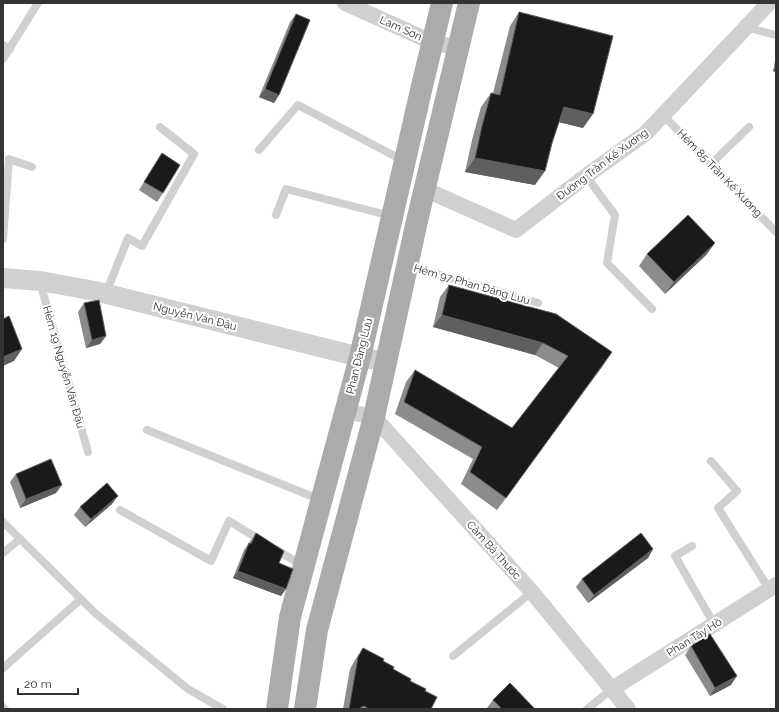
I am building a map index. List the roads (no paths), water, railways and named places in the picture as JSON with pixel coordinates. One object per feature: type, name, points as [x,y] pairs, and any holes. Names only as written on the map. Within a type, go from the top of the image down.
[{"type":"main road","name":"Phan Đăng Lưu","points":[[277,709],[290,617],[360,357],[442,3]]},
{"type":"main road","points":[[305,709],[317,630],[374,417],[424,189],[469,3]]},
{"type":"street","name":"Lam Sơn","points":[[346,3],[432,42],[458,48]]},
{"type":"street","name":"Đường Trần Kế Xương","points":[[424,189],[516,230],[586,176],[646,134],[769,3]]},
{"type":"street","name":"Nguyễn Văn Đậu","points":[[3,278],[40,282],[95,291],[360,357],[386,362]]},
{"type":"street","points":[[346,411],[374,417]]},
{"type":"street","name":"Cầm Bá Thước","points":[[374,417],[532,592],[628,709]]},
{"type":"street","name":"Phan Tây Hồ","points":[[612,689],[772,587]]},
{"type":"lane","points":[[3,59],[7,47],[38,3]]},
{"type":"lane","points":[[746,28],[776,35]]},
{"type":"lane","points":[[259,150],[298,105],[404,162]]},
{"type":"lane","name":"Hẻm 85 Trần Kế Xương","points":[[663,115],[776,232]]},
{"type":"lane","points":[[106,294],[128,238],[142,246],[194,154],[160,126]]},
{"type":"lane","points":[[711,164],[749,127]]},
{"type":"lane","points":[[3,239],[9,159],[32,167]]},
{"type":"lane","points":[[586,176],[615,215],[607,263],[652,309]]},
{"type":"lane","points":[[276,215],[286,188],[392,216]]},
{"type":"lane","name":"Hẻm 97 Phan Đăng Lưu","points":[[407,266],[538,303]]},
{"type":"lane","name":"Hẻm 19 Nguyễn Văn Đậu","points":[[40,282],[88,452]]},
{"type":"lane","points":[[147,430],[321,501]]},
{"type":"lane","points":[[711,461],[737,491],[718,508],[772,587]]},
{"type":"lane","points":[[120,510],[211,561],[229,521],[304,567]]},
{"type":"lane","points":[[3,522],[95,614],[188,689],[223,709]]},
{"type":"lane","points":[[3,553],[20,539]]},
{"type":"lane","points":[[692,546],[675,556],[714,624]]},
{"type":"lane","points":[[453,656],[532,592]]},
{"type":"lane","points":[[3,668],[81,599]]},
{"type":"lane","points":[[587,709],[612,689]]}]
